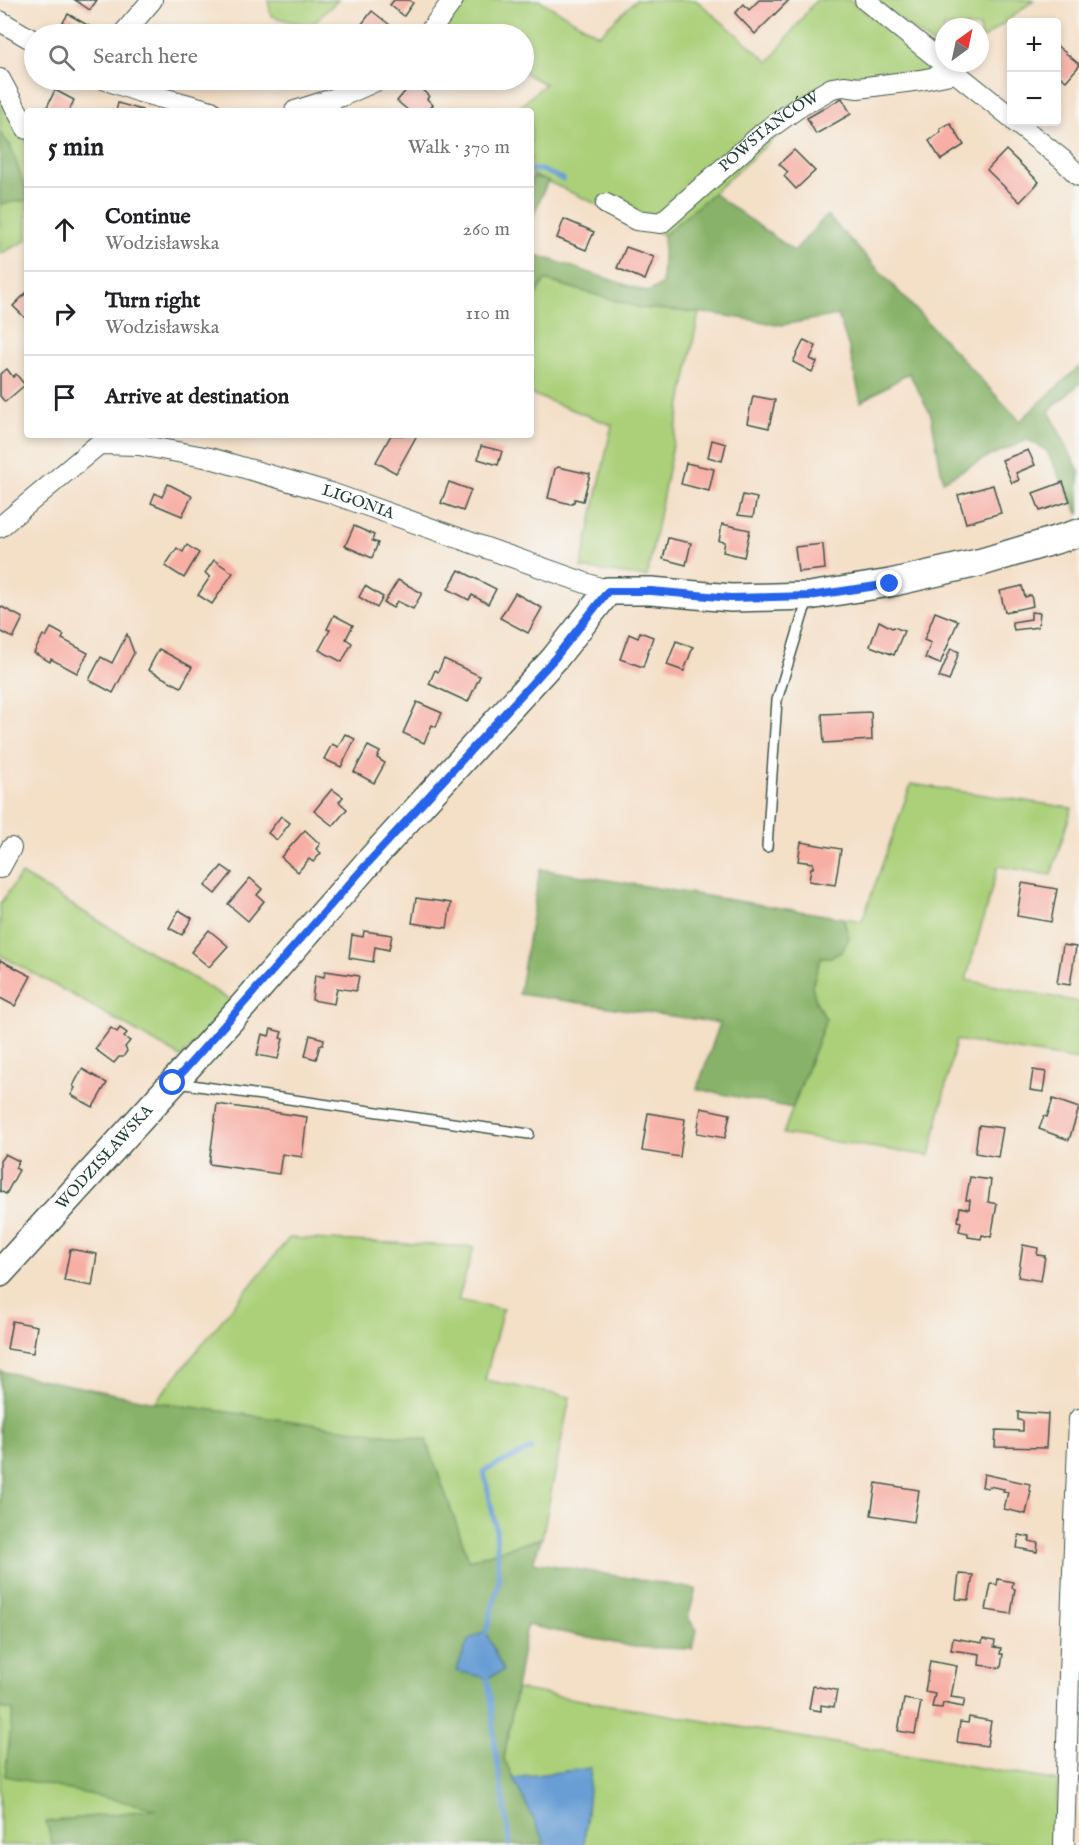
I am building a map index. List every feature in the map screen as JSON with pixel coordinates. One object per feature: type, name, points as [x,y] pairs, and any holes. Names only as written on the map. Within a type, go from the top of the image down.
[{"type":"street","points":[[132,24],[152,0]]},
{"type":"street","points":[[435,24],[453,0]]},
{"type":"street","points":[[865,0],[1007,115]]},
{"type":"street","points":[[0,21],[24,35]]},
{"type":"street","name":"POWSTAŃCÓW","points":[[606,204],[636,220],[661,223],[764,132],[799,106],[832,88],[844,86],[858,88],[900,83],[955,73]]},
{"type":"street","points":[[0,79],[24,123]]},
{"type":"street","points":[[134,90],[200,108]]},
{"type":"street","points":[[304,108],[356,90]]},
{"type":"street","points":[[1020,126],[1063,160],[1079,176]]},
{"type":"street","name":"LIGONIA","points":[[0,527],[97,440],[210,458],[331,493],[608,591]]},
{"type":"street","points":[[608,591],[651,591],[731,598],[809,596],[890,584],[981,562],[1079,533]]},
{"type":"street","name":"WODZISŁAWSKA","points":[[0,1273],[555,658],[608,591]]},
{"type":"street","points":[[0,868],[11,848]]},
{"type":"street","points":[[1064,1845],[1079,1419]]},
{"type":"lane","points":[[766,847],[777,700],[809,596]]},
{"type":"lane","points":[[173,1083],[530,1134]]},
{"type":"green space","points":[[268,0],[338,0],[313,24],[299,24],[271,16]]},
{"type":"green space","points":[[462,0],[539,0],[599,35],[636,0],[696,0],[769,62],[816,0],[850,0],[935,66],[935,72],[942,72],[946,75],[824,98],[664,235],[534,175],[534,108],[518,108],[545,84],[534,78],[534,24],[445,24]]},
{"type":"green space","points":[[874,0],[1034,0],[1010,18],[1007,18],[1007,20],[989,34],[989,18],[935,18],[935,46]]},
{"type":"green space","points":[[0,78],[24,124],[24,242],[0,254]]},
{"type":"green space","points":[[0,133],[10,145],[24,185],[24,200],[0,204]]},
{"type":"green space","points":[[534,178],[548,180],[534,214]]},
{"type":"green space","points":[[713,193],[794,251],[827,215],[1020,421],[1079,367],[1079,384],[1049,411],[1079,471],[1079,515],[1046,450],[1028,440],[987,457],[943,481],[931,415],[909,373],[861,402],[849,348],[838,315],[782,325],[715,314],[641,308],[545,280],[534,298],[534,254],[647,292],[662,285],[664,235]]},
{"type":"green space","points":[[544,280],[641,308],[699,312],[647,577],[581,568],[612,425],[534,395],[534,298]]},
{"type":"green space","points":[[911,784],[1072,808],[1051,875],[998,866],[966,980],[1079,1002],[1079,1060],[956,1040],[930,1156],[783,1134],[826,1019],[816,1002],[812,986],[821,957],[831,957],[849,938],[843,918],[862,921]]},
{"type":"green space","points":[[540,869],[843,918],[849,938],[842,952],[831,957],[821,957],[812,986],[816,1002],[826,1019],[792,1108],[697,1089],[720,1023],[519,994]]},
{"type":"green space","points":[[21,874],[233,1002],[181,1057],[0,955],[0,904]]},
{"type":"green space","points":[[289,1238],[474,1247],[458,1300],[503,1309],[485,1380],[570,1397],[542,1538],[469,1560],[426,1440],[155,1402]]},
{"type":"green space","points":[[0,1371],[155,1402],[426,1440],[469,1560],[542,1538],[533,1562],[696,1589],[688,1618],[697,1630],[692,1649],[634,1647],[527,1625],[504,1759],[544,1840],[543,1845],[53,1845],[46,1822],[157,1809],[5,1776],[13,1710],[0,1708]]},
{"type":"green space","points":[[516,1689],[1058,1781],[1055,1845],[584,1845],[590,1768],[513,1778],[504,1759]]},
{"type":"green space","points":[[0,1708],[13,1710],[159,1809],[47,1822],[53,1845],[0,1845]]},
{"type":"water","points":[[486,1632],[503,1671],[487,1678],[456,1671],[469,1639]]},
{"type":"water","points":[[591,1768],[584,1845],[543,1845],[544,1840],[513,1778]]},
{"type":"building","points":[[75,0],[97,0],[90,10]]},
{"type":"building","points":[[394,0],[409,0],[413,3],[404,16],[390,5]]},
{"type":"building","points":[[759,0],[789,0],[755,34],[735,13],[744,4],[749,10]]},
{"type":"building","points":[[372,11],[389,24],[362,24]]},
{"type":"building","points":[[68,14],[86,24],[62,24]]},
{"type":"building","points":[[1061,49],[1079,64],[1066,81],[1061,77]]},
{"type":"building","points":[[55,90],[74,100],[70,108],[46,108]]},
{"type":"building","points":[[406,90],[422,90],[429,96],[427,99],[433,105],[430,108],[405,108],[397,101]]},
{"type":"building","points":[[842,98],[851,114],[816,134],[807,118]]},
{"type":"building","points":[[118,103],[135,108],[117,108]]},
{"type":"building","points":[[950,123],[964,145],[941,160],[929,141],[941,132],[940,129]]},
{"type":"building","points":[[794,150],[815,171],[796,189],[784,176],[788,172],[779,164]]},
{"type":"building","points":[[1006,150],[1039,182],[1020,202],[987,170]]},
{"type":"building","points":[[564,219],[594,232],[586,250],[557,238]]},
{"type":"building","points":[[626,247],[654,257],[645,280],[617,268]]},
{"type":"building","points":[[24,295],[24,317],[13,306]]},
{"type":"building","points":[[804,340],[816,346],[810,359],[817,362],[812,372],[793,362]]},
{"type":"building","points":[[7,369],[13,377],[16,374],[24,384],[5,402],[0,396],[0,374]]},
{"type":"building","points":[[753,396],[775,400],[769,428],[747,423]]},
{"type":"building","points":[[389,438],[415,438],[396,473],[376,462]]},
{"type":"building","points":[[712,440],[726,444],[722,461],[708,457]]},
{"type":"building","points":[[481,446],[502,451],[498,465],[478,459]]},
{"type":"building","points":[[1028,450],[1035,465],[1016,473],[1019,480],[1012,483],[1002,460]]},
{"type":"building","points":[[686,463],[714,469],[709,491],[681,484]]},
{"type":"building","points":[[558,467],[590,474],[583,501],[575,499],[570,504],[548,498],[555,469]]},
{"type":"building","points":[[449,482],[471,490],[463,511],[441,503]]},
{"type":"building","points":[[1063,482],[1070,501],[1040,511],[1033,493]]},
{"type":"building","points":[[168,484],[192,496],[182,516],[151,503],[155,493],[162,497]]},
{"type":"building","points":[[993,485],[1001,513],[966,523],[958,495]]},
{"type":"building","points":[[743,495],[757,498],[753,517],[738,515]]},
{"type":"building","points":[[722,524],[750,530],[744,557],[723,552],[725,542],[719,541]]},
{"type":"building","points":[[354,526],[374,535],[372,541],[378,543],[372,558],[345,546]]},
{"type":"building","points":[[668,538],[691,543],[686,565],[663,559]]},
{"type":"building","points":[[823,544],[825,569],[798,572],[795,547]]},
{"type":"building","points":[[187,545],[199,553],[184,578],[165,566],[177,548],[183,552]]},
{"type":"building","points":[[214,560],[233,573],[212,604],[198,595],[210,577],[205,573]]},
{"type":"building","points":[[459,570],[496,589],[488,604],[472,595],[469,600],[448,589]]},
{"type":"building","points":[[398,580],[422,593],[413,609],[397,601],[393,608],[384,603]]},
{"type":"building","points":[[365,586],[383,597],[377,608],[359,597]]},
{"type":"building","points":[[1022,586],[1025,597],[1031,595],[1033,606],[1005,612],[1000,591]]},
{"type":"building","points":[[515,593],[542,608],[528,633],[500,618]]},
{"type":"building","points":[[0,606],[23,618],[13,638],[0,631]]},
{"type":"building","points":[[935,612],[958,621],[940,664],[925,658],[931,643],[924,640]]},
{"type":"building","points":[[1031,612],[1040,613],[1038,627],[1014,630],[1012,622],[1031,619]]},
{"type":"building","points":[[334,615],[353,625],[346,639],[352,643],[342,662],[319,650],[330,630],[327,629]]},
{"type":"building","points":[[879,621],[904,631],[894,655],[870,646]]},
{"type":"building","points":[[51,628],[64,635],[62,639],[88,653],[77,673],[34,653],[43,635],[46,637]]},
{"type":"building","points":[[640,632],[653,637],[643,667],[620,659],[629,634],[638,638]]},
{"type":"building","points":[[127,634],[134,653],[113,693],[89,680],[101,657],[112,663]]},
{"type":"building","points":[[676,641],[693,647],[684,671],[667,665]]},
{"type":"building","points":[[951,648],[959,652],[949,681],[939,677]]},
{"type":"building","points":[[159,649],[192,667],[181,687],[148,670]]},
{"type":"building","points":[[444,659],[480,676],[468,702],[429,684],[435,670],[438,672]]},
{"type":"building","points":[[417,702],[442,713],[436,727],[432,725],[424,743],[403,733]]},
{"type":"building","points":[[871,712],[872,740],[824,743],[822,714]]},
{"type":"building","points":[[345,734],[355,739],[341,767],[324,759],[332,744],[338,747]]},
{"type":"building","points":[[368,746],[380,752],[377,758],[385,763],[374,783],[354,772]]},
{"type":"building","points":[[332,789],[343,797],[339,802],[347,809],[333,826],[314,811]]},
{"type":"building","points":[[281,816],[290,823],[277,840],[268,833]]},
{"type":"building","points":[[305,830],[320,844],[316,849],[321,853],[313,862],[309,859],[298,872],[281,857]]},
{"type":"building","points":[[801,842],[841,849],[835,885],[809,881],[813,863],[798,861]]},
{"type":"building","points":[[222,866],[232,873],[215,894],[205,886]]},
{"type":"building","points":[[250,878],[262,889],[257,895],[264,901],[248,921],[228,904]]},
{"type":"building","points":[[1022,883],[1057,889],[1051,922],[1017,916]]},
{"type":"building","points":[[416,898],[451,903],[447,928],[412,923]]},
{"type":"building","points":[[179,910],[192,918],[182,935],[169,928]]},
{"type":"building","points":[[209,930],[228,946],[209,967],[191,952]]},
{"type":"building","points":[[364,931],[392,935],[389,950],[375,947],[373,962],[349,958],[352,935],[363,937]]},
{"type":"building","points":[[1063,945],[1076,947],[1070,985],[1057,983]]},
{"type":"building","points":[[0,960],[31,976],[15,1006],[0,998]]},
{"type":"building","points":[[325,971],[359,976],[356,991],[337,988],[334,1004],[312,1000],[315,975],[324,977]]},
{"type":"building","points":[[111,1028],[117,1032],[120,1028],[127,1033],[124,1037],[130,1041],[125,1047],[127,1051],[123,1057],[119,1057],[114,1063],[95,1049]]},
{"type":"building","points":[[271,1029],[282,1032],[280,1038],[283,1039],[278,1059],[257,1055],[262,1034],[269,1036]]},
{"type":"building","points":[[310,1035],[324,1039],[316,1059],[305,1056]]},
{"type":"building","points":[[82,1069],[107,1083],[93,1107],[71,1095]]},
{"type":"building","points":[[1033,1070],[1046,1072],[1043,1092],[1030,1090]]},
{"type":"building","points":[[1053,1099],[1079,1108],[1069,1140],[1039,1129],[1044,1116],[1047,1117]]},
{"type":"building","points":[[217,1104],[307,1117],[302,1157],[282,1154],[279,1174],[209,1164]]},
{"type":"building","points":[[701,1108],[730,1114],[725,1138],[697,1133]]},
{"type":"building","points":[[648,1113],[685,1119],[680,1157],[642,1151]]},
{"type":"building","points":[[979,1125],[1003,1128],[998,1157],[975,1153]]},
{"type":"building","points":[[5,1154],[19,1161],[15,1168],[19,1170],[6,1194],[0,1191],[0,1161]]},
{"type":"building","points":[[970,1177],[991,1180],[988,1202],[997,1204],[991,1237],[982,1235],[981,1239],[968,1237],[968,1233],[959,1231],[960,1207],[969,1209],[970,1200],[966,1200]]},
{"type":"building","points":[[1023,1245],[1038,1248],[1037,1255],[1045,1256],[1041,1281],[1018,1277]]},
{"type":"building","points":[[70,1249],[97,1254],[92,1286],[64,1281]]},
{"type":"building","points":[[12,1321],[37,1326],[33,1353],[7,1349]]},
{"type":"building","points":[[1018,1412],[1048,1414],[1046,1448],[995,1447],[996,1430],[1023,1431],[1023,1421],[1018,1420]]},
{"type":"building","points":[[984,1474],[1030,1484],[1029,1490],[1031,1491],[1026,1514],[1004,1509],[1008,1492],[989,1486],[988,1488],[982,1487]]},
{"type":"building","points":[[876,1483],[919,1490],[914,1522],[871,1515]]},
{"type":"building","points":[[1019,1535],[1030,1537],[1029,1541],[1038,1543],[1037,1552],[1017,1548]]},
{"type":"building","points":[[959,1574],[973,1575],[969,1600],[956,1599]]},
{"type":"building","points":[[998,1579],[1013,1582],[1012,1588],[1015,1589],[1011,1614],[986,1610],[991,1584],[997,1585]]},
{"type":"building","points":[[953,1638],[982,1643],[983,1639],[995,1641],[994,1647],[1001,1648],[1000,1654],[1003,1654],[1001,1668],[979,1665],[980,1654],[951,1650]]},
{"type":"building","points":[[930,1661],[957,1666],[951,1697],[965,1699],[963,1707],[943,1703],[942,1708],[932,1707],[935,1694],[925,1692]]},
{"type":"building","points":[[813,1686],[837,1690],[834,1707],[821,1705],[821,1711],[809,1709]]},
{"type":"building","points":[[904,1699],[921,1702],[915,1734],[898,1731]]},
{"type":"building","points":[[969,1717],[991,1721],[987,1746],[957,1742],[960,1722],[968,1723]]},
{"type":"waterway","points":[[534,170],[541,170],[563,179]]},
{"type":"waterway","points":[[486,1632],[499,1582],[496,1529],[484,1471],[531,1449]]},
{"type":"waterway","points":[[487,1678],[509,1845]]},
{"type":"route","points":[[173,1083],[367,864],[555,658],[608,591],[651,591],[731,598],[809,596],[890,584]]}]
